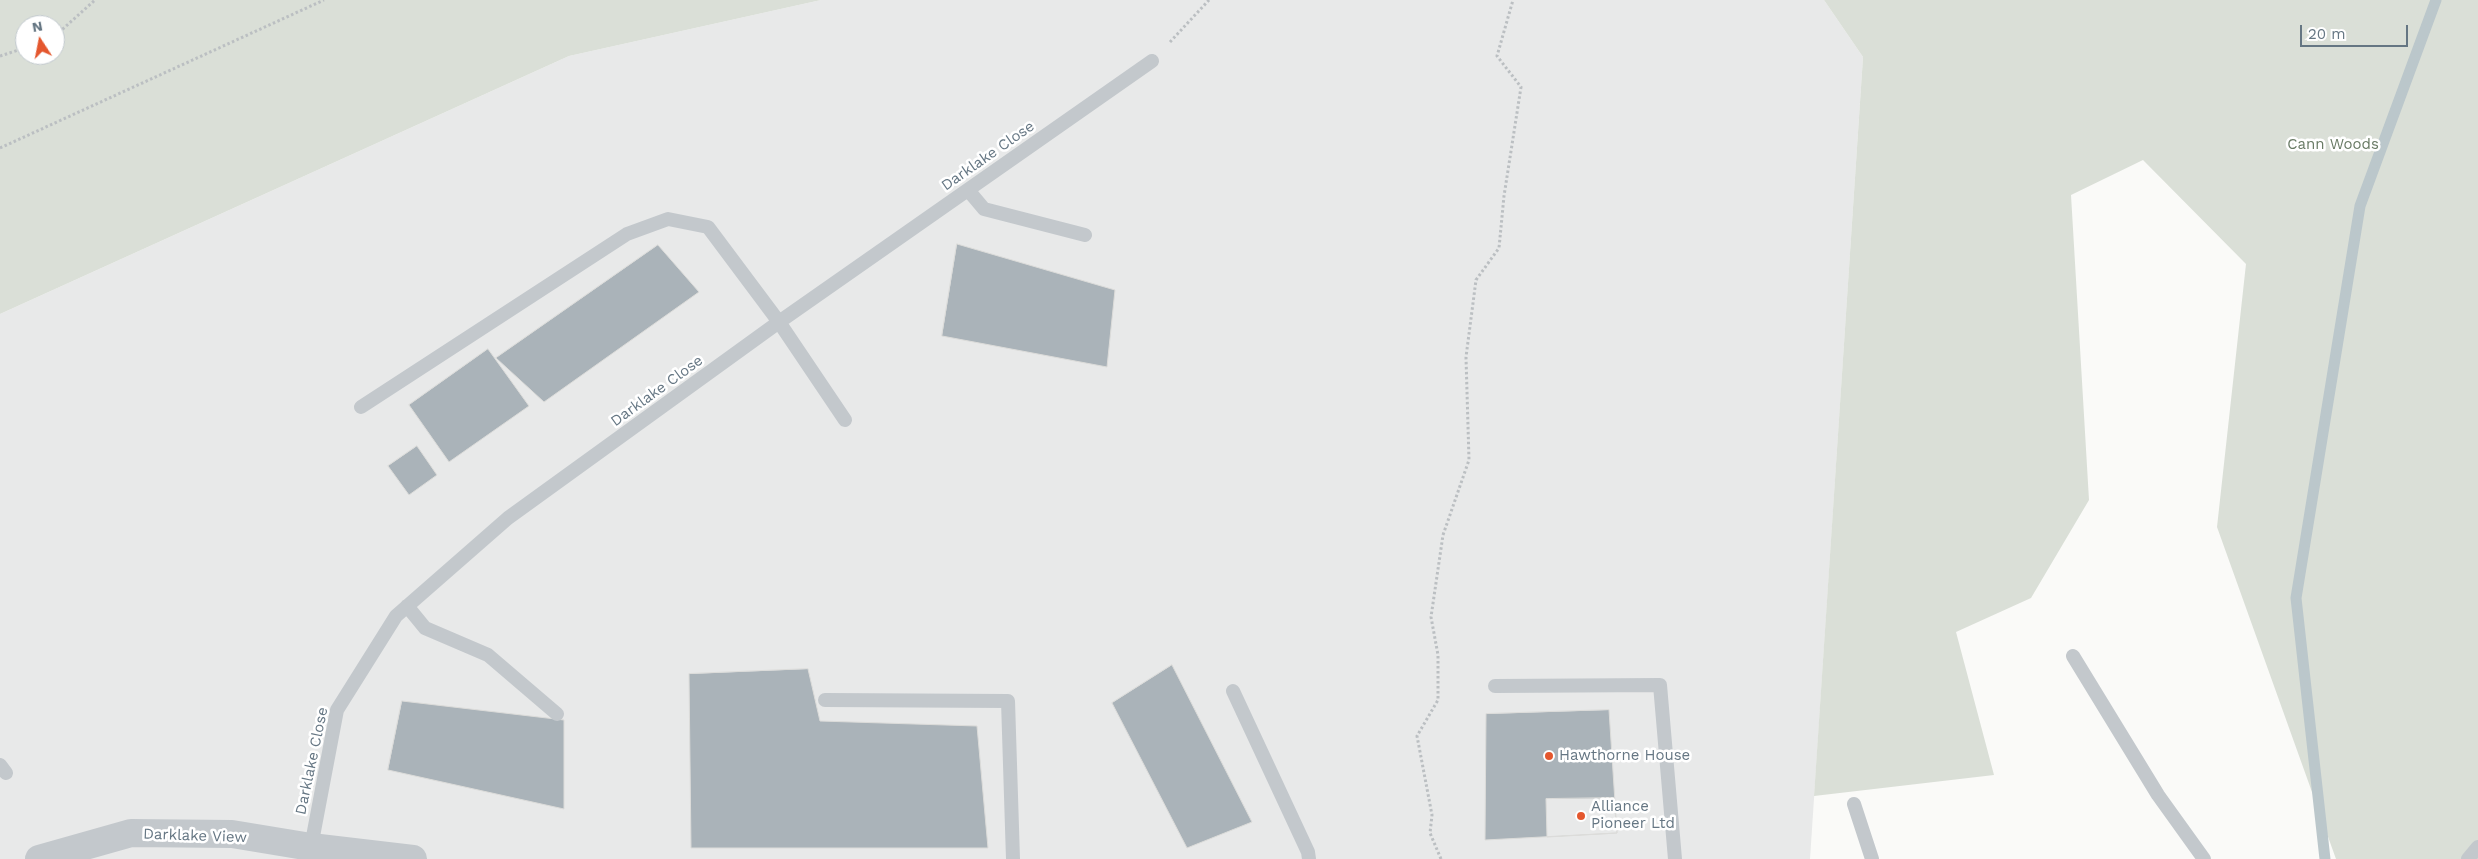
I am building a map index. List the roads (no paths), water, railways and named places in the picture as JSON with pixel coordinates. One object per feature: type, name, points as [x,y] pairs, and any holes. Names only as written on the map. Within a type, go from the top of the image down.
[{"type":"street","name":"Darklake View","points":[[40,859],[131,834],[232,834],[311,847],[413,859]]},
{"type":"lane","name":"Darklake Close","points":[[311,847],[337,710],[396,616],[508,518],[779,322],[1152,61]]},
{"type":"lane","points":[[968,190],[984,209],[1085,235]]},
{"type":"lane","points":[[360,407],[627,234],[668,219],[708,227],[779,322],[845,420]]},
{"type":"lane","points":[[407,606],[425,628],[488,655],[557,714]]},
{"type":"lane","points":[[2073,656],[2158,795],[2204,859]]},
{"type":"lane","points":[[1495,686],[1660,685],[1675,859]]},
{"type":"lane","points":[[1233,692],[1308,852],[1309,859]]},
{"type":"lane","points":[[826,700],[1008,701],[1013,859]]},
{"type":"lane","points":[[1854,804],[1872,859]]},
{"type":"lane","points":[[2468,859],[2478,847]]},
{"type":"waterway","points":[[2325,859],[2296,598],[2360,206],[2436,0]]},
{"type":"place","name":"Hawthorne House","points":[[1549,756]]},
{"type":"place","name":"Alliance Pioneer Ltd","points":[[1581,816]]},
{"type":"park label","name":"Cann Woods","points":[[2333,145]]}]
